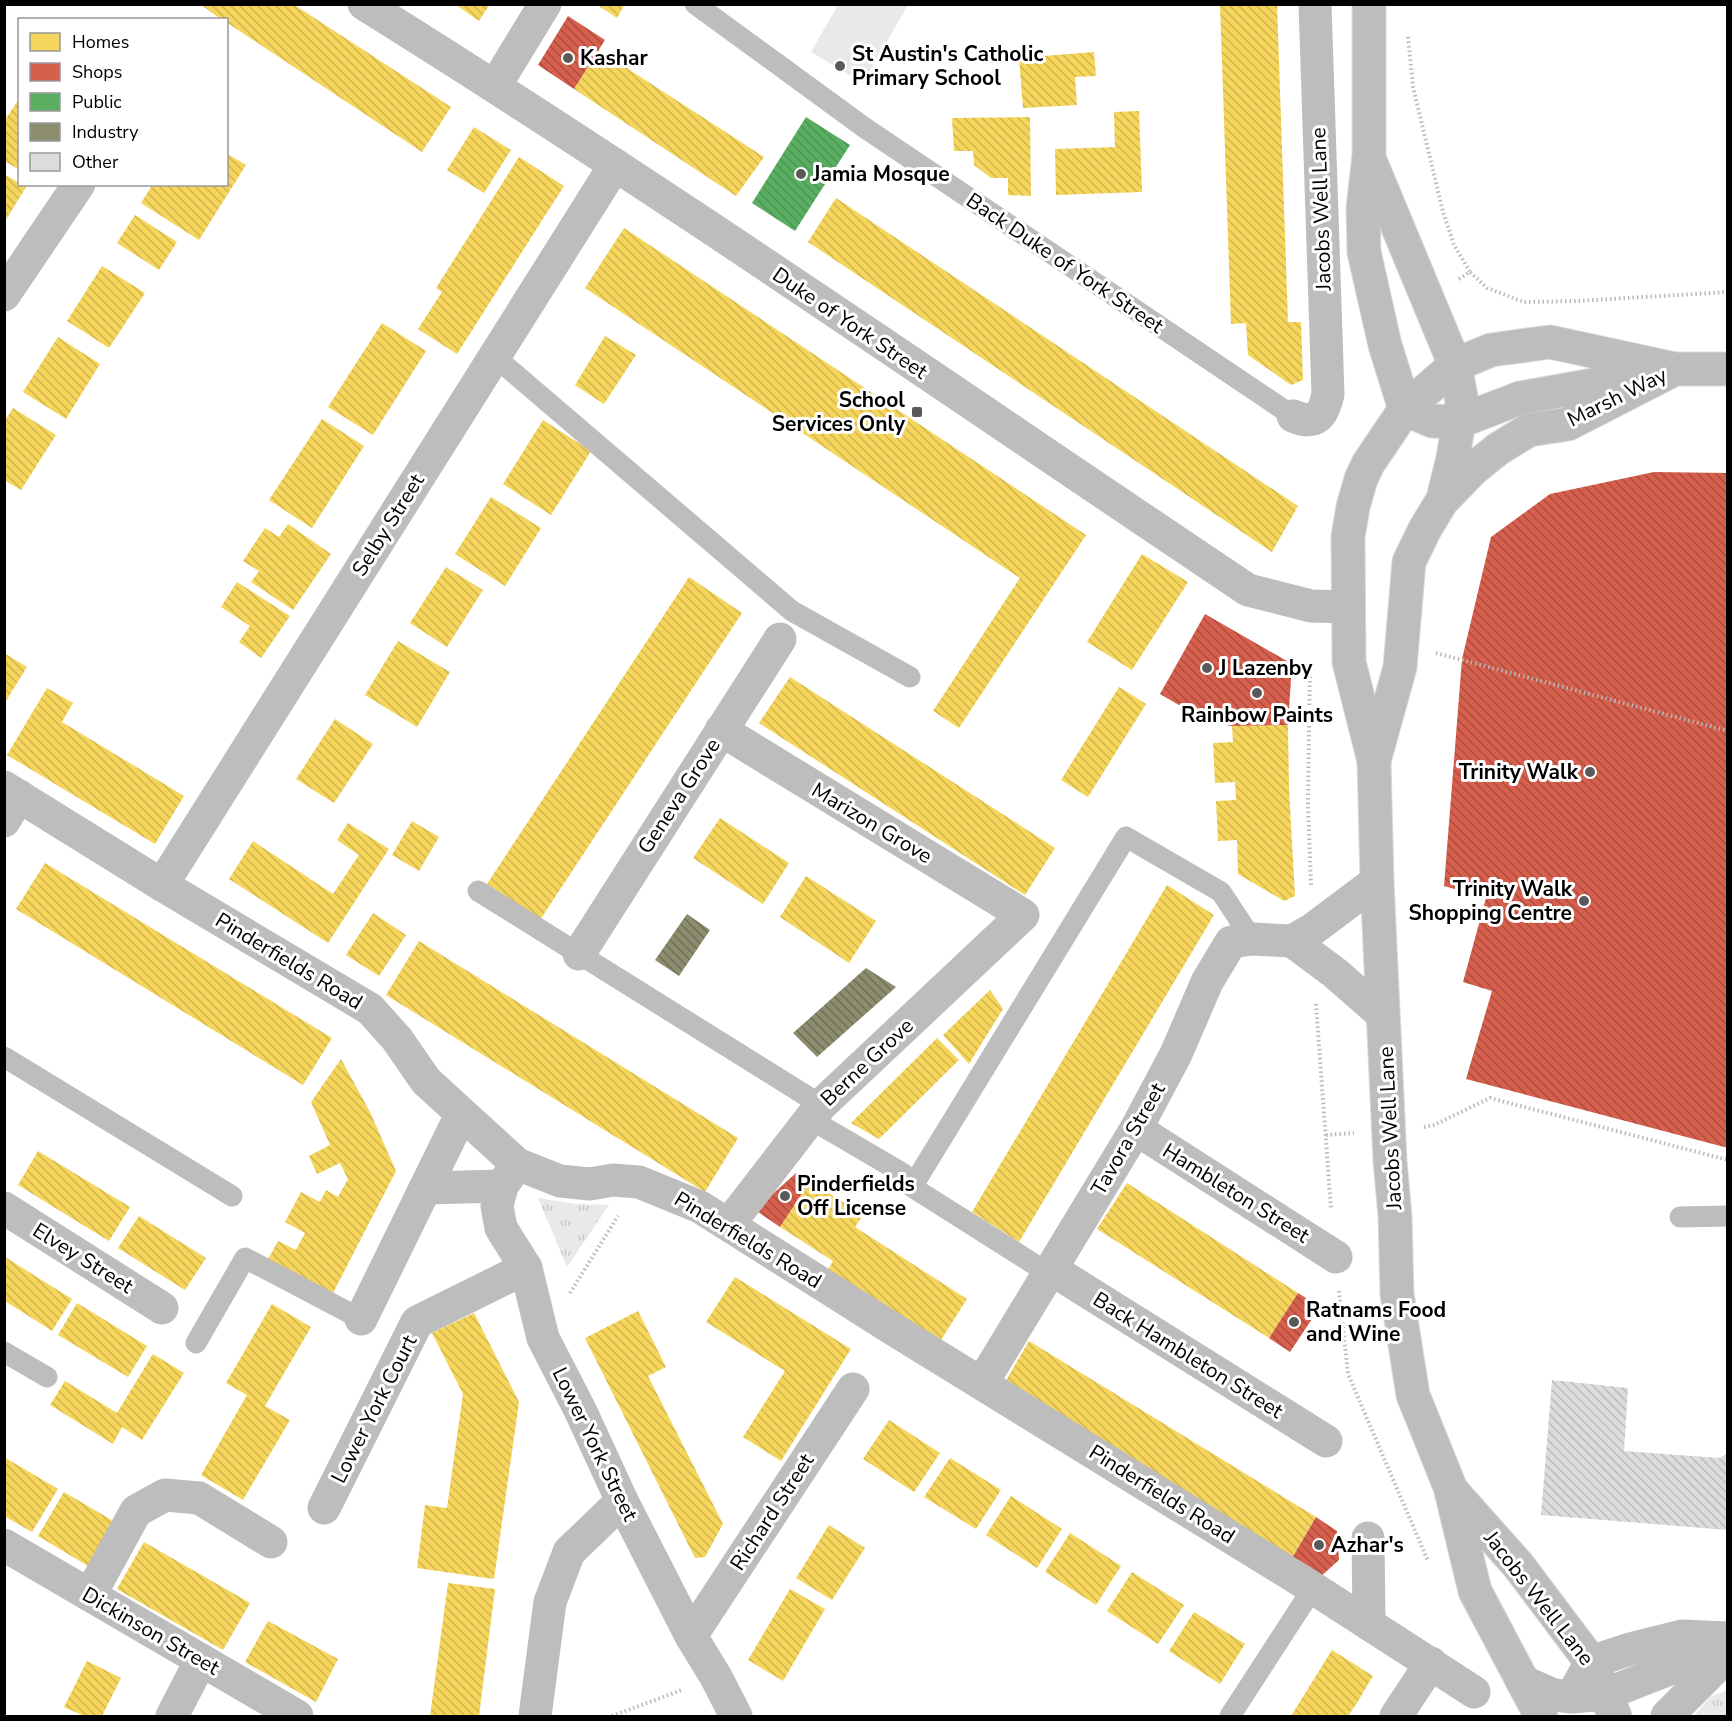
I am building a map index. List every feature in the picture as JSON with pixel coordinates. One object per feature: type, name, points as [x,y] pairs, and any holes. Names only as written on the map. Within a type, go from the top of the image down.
[{"type":"main road","name":"Duke of York Street","points":[[364,4],[615,165],[1248,590],[1311,606],[1348,607]]},
{"type":"main road","points":[[495,86],[545,4]]},
{"type":"main road","name":"Jacobs Well Lane","points":[[1307,415],[1328,394],[1315,4]]},
{"type":"main road","name":"Jacobs Well Lane","points":[[1369,4],[1369,156],[1363,208],[1364,252],[1385,345],[1405,409]]},
{"type":"main road","name":"Jacobs Well Lane","points":[[1369,156],[1455,365],[1405,409],[1368,464],[1353,507],[1348,537],[1349,662],[1374,761],[1377,881],[1397,1294],[1413,1395],[1450,1487],[1475,1591],[1540,1716]]},
{"type":"main road","name":"Selby Street","points":[[162,885],[615,165]]},
{"type":"main road","points":[[4,295],[78,186]]},
{"type":"main road","name":"Marsh Way","points":[[1455,365],[1491,350],[1550,342],[1675,369],[1728,369]]},
{"type":"main road","points":[[1442,501],[1453,458],[1462,402],[1455,365]]},
{"type":"main road","points":[[1405,409],[1432,421],[1458,422],[1520,398],[1675,369]]},
{"type":"main road","name":"Marsh Way","points":[[1442,501],[1472,470],[1498,449],[1529,430],[1568,424],[1675,369]]},
{"type":"main road","name":"Jacobs Well Lane","points":[[1374,761],[1400,667],[1409,562],[1442,501]]},
{"type":"main road","name":"Geneva Grove","points":[[579,954],[780,639]]},
{"type":"main road","name":"Marizon Grove","points":[[721,730],[1023,915]]},
{"type":"main road","name":"Pinderfields Road","points":[[9,801],[162,885],[370,1009],[396,1039],[426,1081],[461,1114],[510,1175],[590,1184],[613,1180],[639,1182],[700,1207],[892,1329],[1313,1588],[1474,1692]]},
{"type":"main road","points":[[1377,881],[1313,929],[1292,941],[1335,973],[1383,1015]]},
{"type":"main road","name":"Berne Grove","points":[[729,1224],[815,1112],[1023,915]]},
{"type":"main road","name":"Tavora Street","points":[[982,1383],[1136,1129],[1176,1054],[1207,982],[1231,942],[1252,939],[1292,941]]},
{"type":"main road","points":[[361,1319],[461,1114]]},
{"type":"main road","name":"Hambleton Street","points":[[1136,1129],[1336,1257]]},
{"type":"main road","points":[[425,1188],[510,1175]]},
{"type":"main road","name":"Lower York Street","points":[[510,1175],[497,1206],[501,1228],[526,1268],[543,1338],[582,1412],[622,1500],[691,1636],[736,1716]]},
{"type":"main road","name":"Elvey Street","points":[[4,1208],[162,1308]]},
{"type":"main road","name":"Lower York Court","points":[[324,1508],[417,1323],[526,1268]]},
{"type":"main road","name":"Back Hambleton Street","points":[[1050,1271],[1326,1441]]},
{"type":"main road","name":"Richard Street","points":[[691,1636],[853,1389]]},
{"type":"main road","name":"Jacobs Well Lane","points":[[1450,1487],[1518,1565],[1591,1662],[1611,1705]]},
{"type":"main road","points":[[90,1595],[136,1511],[165,1495],[199,1498],[271,1542]]},
{"type":"main road","points":[[535,1716],[550,1602],[569,1552],[622,1500]]},
{"type":"main road","points":[[1368,1538],[1369,1624]]},
{"type":"main road","name":"Dickinson Street","points":[[4,1545],[297,1716]]},
{"type":"main road","points":[[1569,1706],[1591,1662],[1640,1646],[1682,1636],[1728,1638]]},
{"type":"main road","points":[[1522,1681],[1554,1695],[1569,1706],[1611,1705],[1728,1646]]},
{"type":"main road","points":[[1667,1716],[1728,1655]]},
{"type":"main road","points":[[172,1716],[201,1660]]},
{"type":"main road","points":[[1395,1716],[1431,1663]]},
{"type":"lane","name":"Back Duke of York Street","points":[[694,4],[865,128],[1307,415]]},
{"type":"lane","points":[[494,356],[792,611],[910,677]]},
{"type":"lane","points":[[1050,1271],[912,1187],[1126,837],[1221,892],[1252,939]]},
{"type":"lane","points":[[478,891],[579,954],[904,1174]]},
{"type":"lane","points":[[4,1057],[232,1196]]},
{"type":"lane","points":[[1680,1217],[1728,1216]]},
{"type":"lane","points":[[196,1343],[245,1258],[361,1319]]},
{"type":"lane","points":[[4,1352],[47,1377]]},
{"type":"lane","points":[[1230,1716],[1313,1588]]},
{"type":"path","points":[[1407,28],[1413,87],[1443,212],[1454,245],[1470,272],[1487,288],[1524,302],[1728,292]]},
{"type":"path","points":[[1426,298],[1470,272]]},
{"type":"path","points":[[1436,653],[1728,731]]},
{"type":"path","points":[[1326,1135],[1389,1132],[1434,1125],[1490,1098],[1728,1160]]},
{"type":"path","points":[[543,1338],[639,1182]]},
{"type":"path","points":[[612,1716],[716,1677]]},
{"type":"green space","points":[[838,5],[908,5],[863,83],[811,52]]},
{"type":"green space","points":[[538,1198],[575,1204],[609,1205],[567,1267]]},
{"type":"green space","points":[[1727,1690],[1727,1716],[1694,1716],[1710,1697]]},
{"type":"building: Homes","points":[[200,4],[293,4],[451,107],[422,152],[228,23],[228,18],[219,18]]},
{"type":"building: Homes","points":[[455,4],[490,4],[479,21]]},
{"type":"building: Homes","points":[[596,4],[625,4],[617,18]]},
{"type":"building: Homes","points":[[1220,4],[1277,4],[1288,322],[1301,322],[1303,380],[1291,385],[1248,355],[1246,323],[1231,324]]},
{"type":"building: Homes","points":[[599,50],[764,157],[736,196],[574,89]]},
{"type":"building: Homes","points":[[1094,52],[1096,76],[1075,77],[1077,105],[1023,108],[1019,58]]},
{"type":"building: Homes","points":[[18,101],[18,169],[4,161],[4,121]]},
{"type":"building: Homes","points":[[1139,111],[1142,192],[1056,195],[1055,149],[1115,147],[1114,112]]},
{"type":"building: Homes","points":[[1030,117],[1031,196],[1008,195],[1008,178],[991,178],[974,165],[973,151],[954,151],[952,118]]},
{"type":"building: Homes","points":[[474,127],[511,150],[484,193],[447,170]]},
{"type":"building: Homes","points":[[228,154],[246,165],[199,240],[141,203],[152,186],[228,186]]},
{"type":"building: Homes","points":[[519,157],[564,186],[457,354],[418,329],[442,292],[436,288]]},
{"type":"building: Homes","points":[[4,174],[18,182],[18,186],[26,187],[4,223]]},
{"type":"building: Homes","points":[[836,198],[1298,506],[1272,552],[808,242]]},
{"type":"building: Homes","points":[[135,215],[177,242],[159,270],[117,243]]},
{"type":"building: Homes","points":[[624,228],[1086,535],[959,728],[933,711],[1020,578],[585,288]]},
{"type":"building: Homes","points":[[102,266],[145,293],[109,348],[67,321]]},
{"type":"building: Homes","points":[[382,323],[426,351],[373,435],[328,407]]},
{"type":"building: Homes","points":[[605,336],[636,355],[604,404],[575,385]]},
{"type":"building: Homes","points":[[58,337],[100,364],[66,419],[23,392]]},
{"type":"building: Homes","points":[[13,408],[56,435],[21,490],[4,480],[4,422]]},
{"type":"building: Homes","points":[[322,419],[364,446],[312,528],[269,500]]},
{"type":"building: Homes","points":[[543,420],[591,451],[551,515],[503,484]]},
{"type":"building: Homes","points":[[491,497],[541,528],[505,586],[455,554]]},
{"type":"building: Homes","points":[[288,524],[331,554],[293,610],[251,582],[259,571],[243,561],[265,528],[279,537]]},
{"type":"building: Homes","points":[[1142,554],[1188,582],[1132,670],[1087,642]]},
{"type":"building: Homes","points":[[446,567],[483,590],[447,647],[410,623]]},
{"type":"building: Homes","points":[[689,577],[742,613],[540,920],[487,884]]},
{"type":"building: Homes","points":[[237,582],[290,616],[261,658],[239,642],[250,626],[221,607]]},
{"type":"building: Homes","points":[[398,641],[450,672],[417,727],[365,695]]},
{"type":"building: Homes","points":[[4,653],[27,667],[4,704]]},
{"type":"building: Homes","points":[[790,677],[1055,848],[1025,895],[759,723]]},
{"type":"building: Homes","points":[[1119,687],[1146,704],[1088,797],[1061,780]]},
{"type":"building: Homes","points":[[47,688],[73,703],[62,722],[184,796],[155,844],[7,755]]},
{"type":"building: Homes","points":[[335,719],[373,744],[334,803],[296,779]]},
{"type":"building: Homes","points":[[1288,725],[1295,896],[1284,901],[1238,874],[1237,840],[1218,841],[1216,801],[1236,800],[1235,782],[1215,783],[1213,743],[1233,742],[1232,726]]},
{"type":"building: Homes","points":[[720,818],[789,863],[763,904],[693,858]]},
{"type":"building: Homes","points":[[412,821],[439,837],[419,871],[392,855]]},
{"type":"building: Homes","points":[[348,823],[389,849],[328,943],[229,879],[253,841],[333,894],[359,855],[337,840]]},
{"type":"building: Homes","points":[[45,863],[332,1038],[303,1085],[16,909]]},
{"type":"building: Homes","points":[[806,876],[876,921],[849,963],[780,917]]},
{"type":"building: Homes","points":[[1167,885],[1214,915],[1019,1242],[972,1212]]},
{"type":"building: Homes","points":[[373,913],[406,935],[379,976],[346,955]]},
{"type":"building: Homes","points":[[419,941],[738,1138],[705,1192],[386,995]]},
{"type":"building: Homes","points":[[990,990],[1003,1009],[969,1064],[943,1035]]},
{"type":"building: Homes","points":[[937,1038],[959,1060],[879,1139],[851,1123]]},
{"type":"building: Homes","points":[[341,1059],[370,1112],[396,1171],[332,1295],[267,1261],[278,1241],[296,1250],[305,1233],[285,1222],[301,1192],[320,1202],[326,1190],[338,1197],[348,1179],[340,1163],[317,1174],[309,1156],[330,1145],[311,1102]]},
{"type":"building: Homes","points":[[38,1151],[130,1207],[109,1241],[18,1185]]},
{"type":"building: Homes","points":[[810,1181],[863,1215],[855,1227],[967,1299],[939,1343],[827,1271],[833,1261],[780,1227]]},
{"type":"building: Homes","points":[[1127,1183],[1298,1293],[1269,1338],[1097,1229]]},
{"type":"building: Homes","points":[[139,1216],[206,1258],[185,1290],[118,1248]]},
{"type":"building: Homes","points":[[5,1257],[72,1299],[52,1331],[5,1301]]},
{"type":"building: Homes","points":[[735,1277],[851,1349],[781,1461],[743,1437],[785,1371],[706,1322]]},
{"type":"building: Homes","points":[[77,1303],[147,1346],[128,1377],[58,1335]]},
{"type":"building: Homes","points":[[272,1304],[311,1327],[265,1406],[290,1420],[243,1500],[201,1475],[247,1395],[226,1383]]},
{"type":"building: Homes","points":[[638,1311],[666,1367],[648,1376],[723,1524],[705,1557],[695,1558],[585,1338]]},
{"type":"building: Homes","points":[[474,1313],[519,1402],[494,1579],[417,1568],[425,1505],[447,1508],[463,1394],[432,1333]]},
{"type":"building: Homes","points":[[1029,1341],[1316,1517],[1291,1560],[1004,1384]]},
{"type":"building: Homes","points":[[153,1354],[184,1373],[142,1440],[122,1427],[113,1444],[50,1405],[65,1381],[117,1413]]},
{"type":"building: Homes","points":[[889,1420],[940,1453],[914,1492],[863,1459]]},
{"type":"building: Homes","points":[[4,1457],[58,1489],[32,1532],[4,1516]]},
{"type":"building: Homes","points":[[950,1458],[1001,1490],[976,1529],[924,1497]]},
{"type":"building: Homes","points":[[64,1492],[120,1525],[93,1569],[38,1536]]},
{"type":"building: Homes","points":[[1011,1496],[1062,1529],[1037,1568],[986,1535]]},
{"type":"building: Homes","points":[[829,1525],[865,1548],[832,1600],[796,1578]]},
{"type":"building: Homes","points":[[1070,1533],[1121,1566],[1096,1605],[1045,1572]]},
{"type":"building: Homes","points":[[144,1542],[250,1603],[223,1650],[117,1589]]},
{"type":"building: Homes","points":[[1132,1572],[1184,1605],[1158,1644],[1107,1611]]},
{"type":"building: Homes","points":[[448,1583],[495,1589],[479,1716],[430,1716]]},
{"type":"building: Homes","points":[[790,1589],[825,1609],[783,1681],[748,1660]]},
{"type":"building: Homes","points":[[1194,1612],[1245,1644],[1220,1684],[1169,1651]]},
{"type":"building: Homes","points":[[268,1621],[338,1659],[316,1702],[245,1662]]},
{"type":"building: Homes","points":[[1332,1650],[1373,1676],[1357,1703],[1348,1716],[1291,1716]]},
{"type":"building: Homes","points":[[87,1661],[121,1678],[102,1716],[84,1716],[64,1707]]},
{"type":"building: Shops","name":"Kashar","points":[[568,16],[605,40],[574,89],[538,65]]},
{"type":"building: Shops","name":"Trinity Walk Shopping Centre","points":[[1654,472],[1728,473],[1728,1148],[1466,1079],[1492,991],[1463,982],[1486,898],[1444,886],[1462,659],[1491,537],[1550,494]]},
{"type":"building: Shops","points":[[1205,614],[1292,664],[1288,725],[1232,726],[1208,722],[1160,694]]},
{"type":"building: Shops","name":"Pinderfields Off License","points":[[796,1173],[810,1181],[780,1227],[755,1210]]},
{"type":"building: Shops","name":"Ratnams Food and Wine","points":[[1298,1293],[1320,1307],[1290,1352],[1269,1338]]},
{"type":"building: Shops","name":"Azhar's","points":[[1316,1517],[1337,1531],[1339,1560],[1319,1578],[1291,1560]]},
{"type":"building: Public","name":"Jamia Mosque","points":[[806,117],[850,145],[795,231],[752,203]]},
{"type":"building: Industry","points":[[687,914],[710,930],[679,976],[655,960]]},
{"type":"building: Industry","points":[[866,968],[896,987],[817,1057],[793,1033]]},
{"type":"building: Other","points":[[1552,1380],[1628,1388],[1624,1451],[1719,1458],[1728,1454],[1728,1530],[1541,1515]]},
{"type":"place","name":"Kashar","points":[[568,58]]},
{"type":"place","name":"St Austin's Catholic Primary School","points":[[840,66]]},
{"type":"place","name":"Jamia Mosque","points":[[801,174]]},
{"type":"place","name":"School Services Only","points":[[917,412]]},
{"type":"place","name":"J Lazenby","points":[[1207,668]]},
{"type":"place","name":"Rainbow Paints","points":[[1257,693]]},
{"type":"place","name":"Trinity Walk","points":[[1590,772]]},
{"type":"place","name":"Trinity Walk Shopping Centre","points":[[1584,901]]},
{"type":"place","name":"Pinderfields Off License","points":[[785,1196]]},
{"type":"place","name":"Ratnams Food and Wine","points":[[1294,1322]]},
{"type":"place","name":"Azhar's","points":[[1319,1545]]}]
